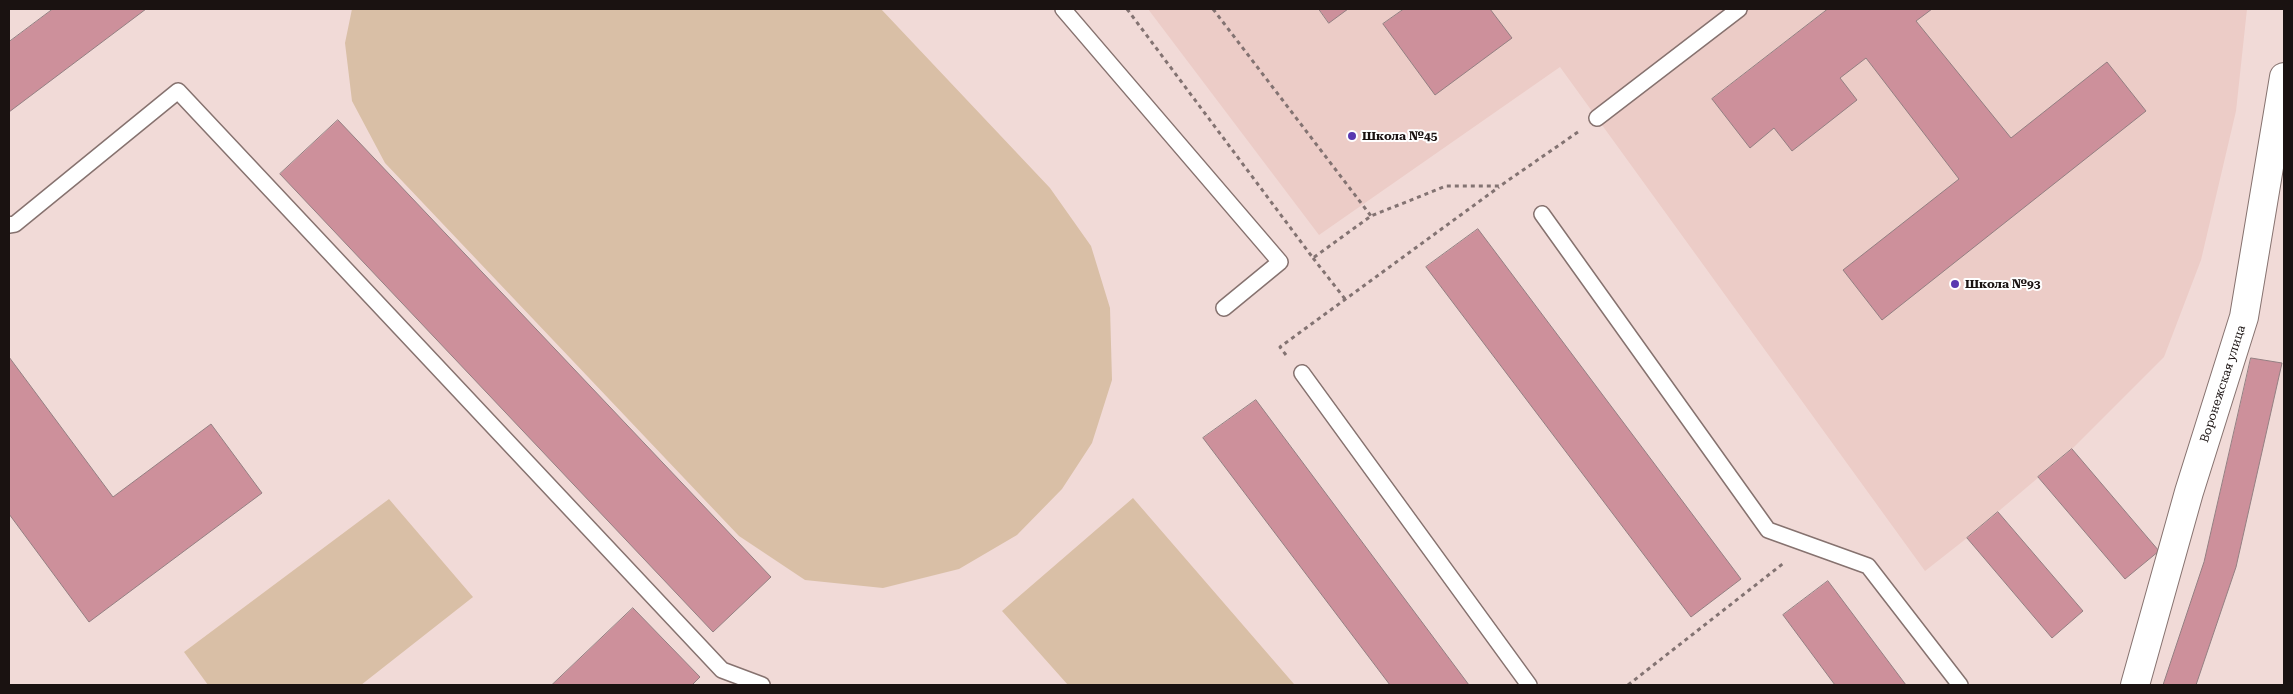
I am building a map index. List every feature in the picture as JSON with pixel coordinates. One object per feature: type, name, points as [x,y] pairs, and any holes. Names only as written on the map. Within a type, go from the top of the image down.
[{"type":"street","name":"Воронежская улица","points":[[2135,685],[2189,492],[2244,317],[2284,77]]},
{"type":"lane","points":[[1063,9],[1280,262],[1224,308]]},
{"type":"lane","points":[[1597,118],[1739,9]]},
{"type":"lane","points":[[9,225],[15,224],[178,91],[722,670],[762,685]]},
{"type":"lane","points":[[1542,214],[1768,530],[1868,566],[1960,685]]},
{"type":"lane","points":[[1302,373],[1529,685]]},
{"type":"path","points":[[1128,9],[1345,300]]},
{"type":"path","points":[[1213,9],[1371,216]]},
{"type":"path","points":[[1302,373],[1280,347],[1500,186],[1568,140]]},
{"type":"path","points":[[1313,258],[1371,216],[1446,186],[1500,186]]},
{"type":"path","points":[[1628,685],[1808,544]]},
{"type":"shaded area","points":[[352,9],[881,9],[1050,188],[1091,246],[1110,308],[1112,380],[1092,443],[1062,489],[1017,535],[959,569],[883,588],[805,580],[739,536],[385,163],[352,101],[345,43]]},
{"type":"shaded area","name":"Школа №93","points":[[1148,9],[2247,9],[2236,111],[2201,260],[2164,357],[2072,449],[1925,571],[1560,67],[1319,235]]},
{"type":"shaded area","points":[[1133,498],[1294,684],[1068,685],[1002,611]]},
{"type":"shaded area","points":[[389,499],[473,597],[361,685],[208,685],[184,652]]},
{"type":"building","points":[[53,9],[146,9],[9,112],[9,42]]},
{"type":"building","points":[[1319,9],[1348,9],[1329,23]]},
{"type":"building","points":[[1404,9],[1490,9],[1512,38],[1435,95],[1383,24]]},
{"type":"building","points":[[1828,9],[1932,9],[1916,21],[2011,138],[2107,62],[2146,111],[1882,320],[1843,270],[1959,179],[1866,58],[1840,78],[1857,100],[1792,151],[1774,128],[1750,148],[1712,99]]},
{"type":"building","points":[[338,120],[771,577],[713,632],[280,174]]},
{"type":"building","points":[[1478,229],[1741,579],[1691,617],[1426,267]]},
{"type":"building","points":[[9,357],[113,497],[211,424],[262,493],[89,622],[9,514]]},
{"type":"building","points":[[2251,358],[2282,363],[2236,567],[2196,685],[2163,685],[2204,562]]},
{"type":"building","points":[[1256,400],[1469,685],[1390,685],[1203,438]]},
{"type":"building","points":[[2072,449],[2159,551],[2125,579],[2038,477]]},
{"type":"building","points":[[1998,512],[2083,611],[2052,638],[1967,538]]},
{"type":"building","points":[[1828,581],[1906,685],[1835,685],[1783,615]]},
{"type":"building","points":[[633,608],[700,677],[692,685],[552,685]]},
{"type":"place","name":"Школа №45","points":[[1352,136]]},
{"type":"place","name":"Школа №93","points":[[1955,284]]}]
